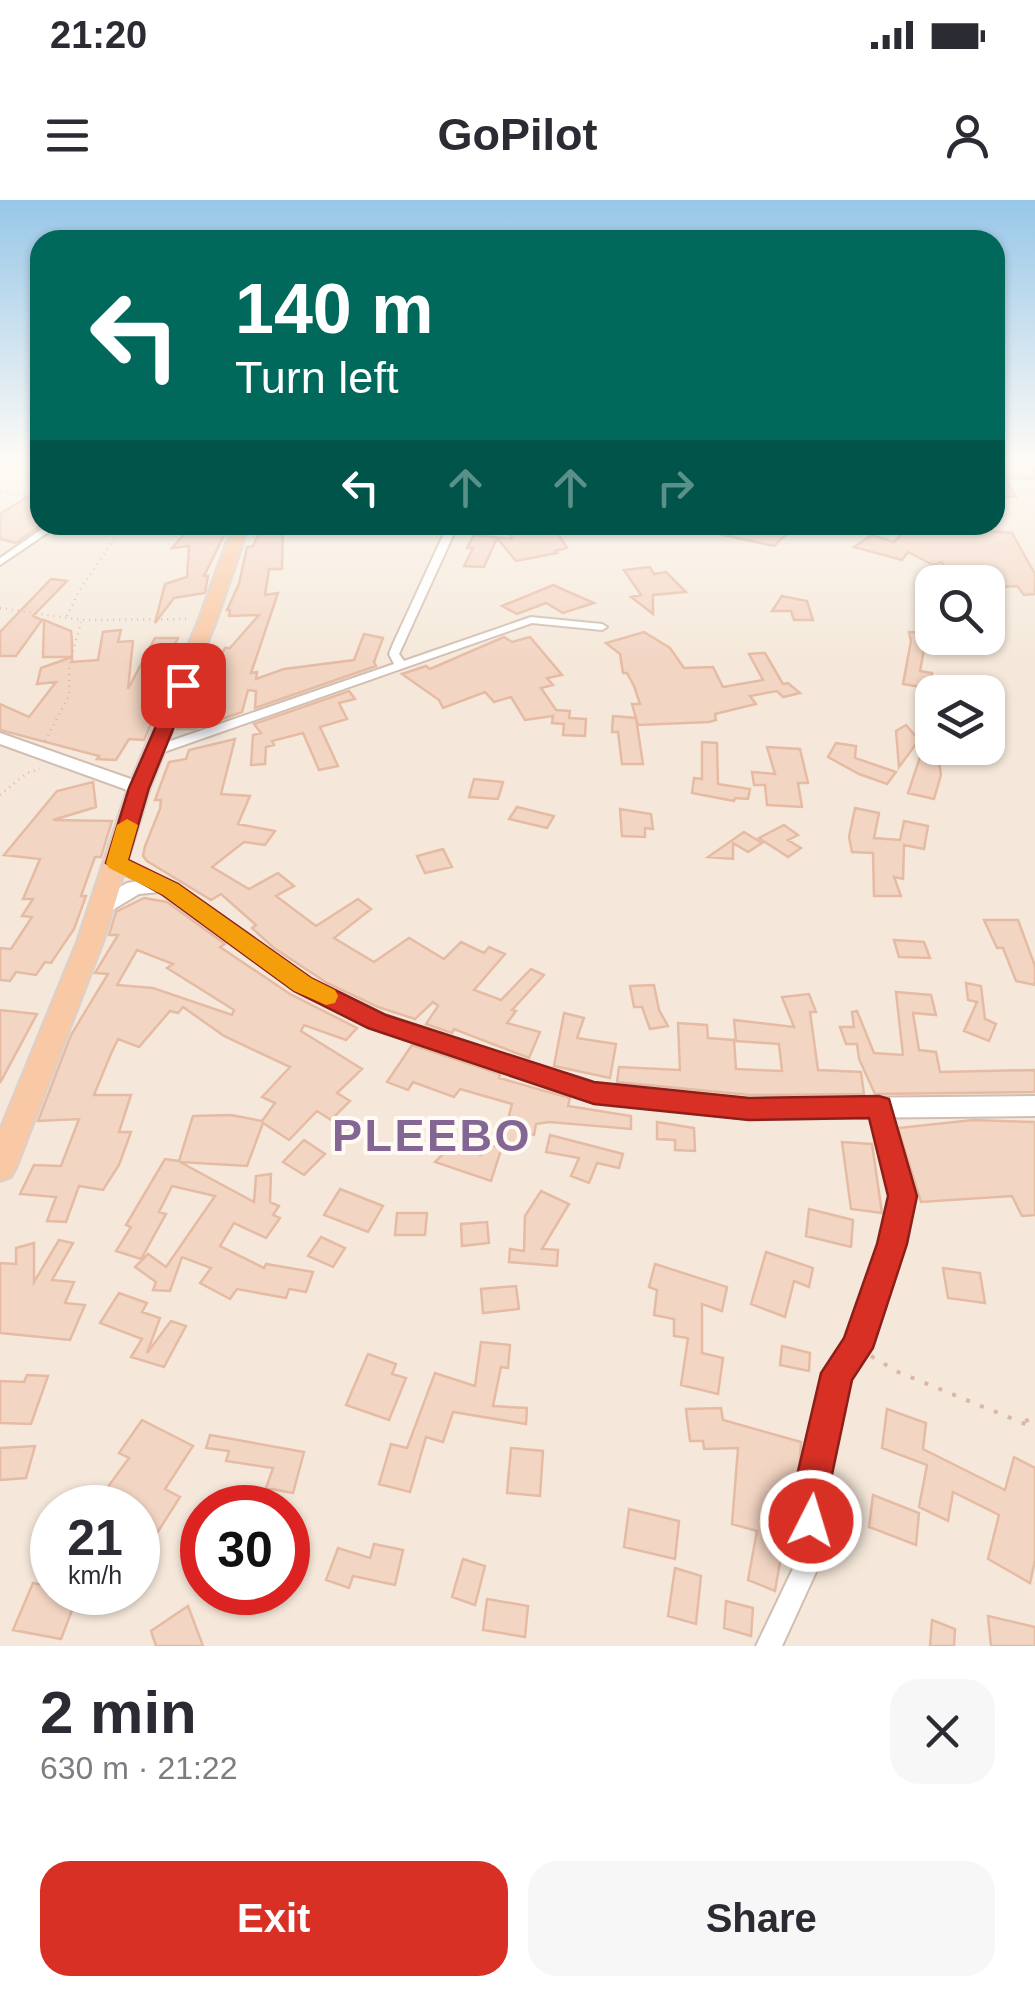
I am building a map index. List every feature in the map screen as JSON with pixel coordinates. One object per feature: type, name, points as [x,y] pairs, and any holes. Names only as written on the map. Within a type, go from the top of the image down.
[{"type":"highway","points":[[0,1168],[102,907],[139,788],[237,535]]},
{"type":"street","points":[[0,562],[39,535]]},
{"type":"street","points":[[400,664],[394,654],[449,535]]},
{"type":"street","points":[[157,750],[531,620],[602,628]]},
{"type":"street","points":[[0,738],[139,788]]},
{"type":"street","points":[[116,863],[162,885],[302,984],[377,1021],[594,1093],[749,1109],[1035,1106]]},
{"type":"street","points":[[102,907],[134,888],[162,885]]},
{"type":"street","points":[[769,1646],[810,1558],[812,1484],[838,1373],[856,1348],[892,1244],[902,1196],[879,1107]]},
{"type":"path","points":[[66,618],[76,591],[119,535]]},
{"type":"path","points":[[0,608],[82,620],[208,619]]},
{"type":"path","points":[[38,754],[69,696],[69,665],[82,620]]},
{"type":"path","points":[[0,795],[27,773],[67,762]]},
{"type":"path","points":[[856,1348],[898,1372],[1035,1428]]},
{"type":"path","points":[[1024,1422],[1035,1418]]},
{"type":"shaded area","points":[[0,527],[30,527],[30,535],[1005,535],[1005,527],[1035,527],[1035,1646],[0,1646]]},
{"type":"building","points":[[0,527],[30,527],[30,533],[16,543],[0,539]]},
{"type":"building","points":[[1012,533],[1035,574],[1035,594],[1024,595],[1017,586],[1005,587],[1005,565],[933,565],[908,552],[902,560],[854,547],[872,535],[894,542],[901,535]]},
{"type":"building","points":[[184,535],[224,535],[204,576],[208,576],[205,593],[174,598],[155,623],[165,584],[187,577],[189,546],[172,548]]},
{"type":"building","points":[[258,535],[283,535],[282,569],[269,569],[265,595],[278,593],[251,673],[257,672],[256,679],[284,669],[354,660],[364,634],[383,638],[376,666],[255,708],[256,691],[248,690],[242,712],[194,729],[177,729],[197,679],[209,679],[225,648],[230,648],[259,615],[229,616],[227,610],[239,584],[247,547],[253,546]]},
{"type":"building","points":[[474,535],[512,539],[510,535],[559,535],[567,548],[516,561],[497,538],[484,567],[464,566],[473,548],[467,548]]},
{"type":"building","points":[[723,535],[786,535],[774,546]]},
{"type":"building","points":[[650,567],[654,574],[666,572],[686,592],[653,595],[653,614],[631,597],[641,595],[624,570]]},
{"type":"building","points":[[51,579],[67,581],[33,616],[42,620],[16,656],[0,656],[0,632]]},
{"type":"building","points":[[553,585],[594,603],[563,613],[546,603],[517,614],[502,606]]},
{"type":"building","points":[[782,596],[807,601],[813,620],[794,620],[791,611],[772,611]]},
{"type":"building","points":[[44,620],[71,631],[72,657],[43,657]]},
{"type":"building","points":[[121,630],[118,642],[133,641],[128,689],[155,638],[178,638],[169,656],[178,656],[178,660],[144,740],[129,739],[116,760],[97,759],[99,756],[0,730],[0,704],[29,717],[56,682],[37,684],[41,668],[72,657],[72,662],[98,660],[103,632]]},
{"type":"building","points":[[644,632],[670,648],[684,668],[713,667],[723,687],[763,680],[749,654],[765,653],[783,684],[788,683],[800,693],[783,697],[777,691],[750,696],[756,704],[715,714],[716,720],[709,722],[638,725],[632,704],[640,704],[634,686],[627,673],[623,673],[620,654],[606,643]]},
{"type":"building","points":[[909,632],[915,632],[915,655],[923,655],[920,671],[932,673],[915,675],[915,686],[903,684],[911,641]]},
{"type":"building","points":[[504,637],[512,642],[530,637],[562,675],[547,678],[553,685],[541,688],[556,710],[570,711],[569,718],[586,719],[585,736],[563,735],[564,724],[552,723],[553,716],[525,720],[511,697],[494,702],[485,692],[443,708],[439,700],[402,674],[426,666],[430,669]]},
{"type":"building","points":[[349,691],[355,699],[339,703],[347,719],[320,727],[338,766],[319,770],[303,733],[272,741],[274,745],[266,747],[265,764],[251,765],[253,735],[261,733],[254,724]]},
{"type":"building","points":[[613,716],[636,718],[643,764],[622,764],[618,732],[612,732]]},
{"type":"building","points":[[906,725],[915,735],[915,745],[899,767],[896,731]]},
{"type":"building","points":[[235,739],[221,794],[250,796],[238,824],[275,831],[265,845],[244,842],[212,867],[249,889],[278,873],[294,886],[276,896],[316,926],[358,899],[371,909],[334,938],[374,962],[409,938],[444,959],[461,942],[484,953],[489,947],[505,954],[474,990],[501,1000],[531,969],[544,975],[512,1010],[516,1011],[507,1023],[540,1032],[529,1058],[454,1029],[452,1033],[426,1024],[438,1006],[433,1002],[415,1019],[327,983],[274,948],[252,928],[256,925],[221,894],[211,900],[147,861],[143,856],[145,846],[160,809],[161,800],[155,800],[169,762],[186,759],[189,750]]},
{"type":"building","points":[[702,742],[717,743],[718,784],[750,789],[748,799],[734,801],[692,793],[694,778],[702,779]]},
{"type":"building","points":[[836,743],[856,746],[855,758],[896,772],[887,784],[859,774],[828,757]]},
{"type":"building","points":[[767,747],[800,749],[808,783],[798,783],[802,807],[767,805],[765,785],[754,785],[752,772],[775,774]]},
{"type":"building","points":[[917,765],[940,765],[941,775],[934,799],[908,793]]},
{"type":"building","points":[[474,779],[503,782],[498,799],[469,797]]},
{"type":"building","points":[[93,782],[96,807],[53,820],[112,821],[101,857],[95,857],[81,896],[86,896],[74,929],[51,963],[45,962],[36,975],[16,972],[10,981],[0,980],[0,948],[11,949],[32,917],[22,916],[33,899],[23,899],[40,859],[4,855],[57,791]]},
{"type":"building","points":[[517,807],[554,816],[547,828],[509,819]]},
{"type":"building","points":[[855,808],[879,813],[874,838],[900,840],[904,821],[928,826],[924,849],[904,845],[903,879],[894,877],[901,896],[874,896],[873,853],[852,852],[849,837]]},
{"type":"building","points":[[620,809],[651,814],[653,829],[645,828],[645,837],[622,836]]},
{"type":"building","points":[[784,825],[798,835],[788,840],[801,848],[788,857],[759,838]]},
{"type":"building","points":[[744,832],[762,843],[748,852],[733,843],[733,859],[708,857]]},
{"type":"building","points":[[443,849],[452,867],[425,873],[417,856]]},
{"type":"building","points":[[144,898],[167,902],[225,944],[220,947],[290,994],[357,1028],[346,1040],[304,1025],[301,1031],[362,1069],[337,1093],[350,1101],[331,1120],[317,1111],[289,1140],[263,1123],[247,1166],[180,1162],[254,1202],[256,1176],[271,1174],[270,1202],[279,1206],[273,1215],[280,1218],[266,1238],[234,1223],[220,1246],[264,1268],[266,1264],[313,1272],[306,1292],[289,1289],[286,1298],[237,1289],[230,1299],[200,1283],[211,1268],[182,1257],[170,1291],[153,1290],[156,1282],[135,1267],[148,1254],[166,1267],[215,1196],[172,1186],[159,1212],[166,1214],[141,1259],[116,1251],[131,1227],[126,1225],[165,1159],[179,1161],[193,1116],[231,1115],[262,1121],[275,1103],[262,1097],[290,1067],[224,1036],[183,1007],[178,1013],[170,1011],[139,1047],[118,1039],[110,1056],[94,1095],[131,1095],[119,1132],[131,1132],[119,1165],[103,1190],[79,1186],[66,1222],[47,1221],[56,1197],[20,1194],[34,1165],[61,1166],[79,1119],[38,1121],[71,1035],[108,974],[95,973],[118,935],[109,935],[116,912]],"holes":[[[137,950],[173,964],[167,968],[234,1010],[232,1015],[153,988],[117,985]]]},
{"type":"building","points":[[984,920],[1018,920],[1035,966],[1035,985],[1016,981],[1003,948],[997,948]]},
{"type":"building","points":[[894,940],[924,942],[930,958],[899,957]]},
{"type":"building","points":[[966,983],[981,986],[985,1019],[996,1024],[989,1041],[964,1031],[977,1002],[968,1000]]},
{"type":"building","points":[[654,985],[659,1010],[668,1026],[650,1029],[642,1007],[634,1007],[630,986]]},
{"type":"building","points":[[896,992],[931,995],[936,1015],[913,1013],[919,1050],[936,1052],[940,1072],[1035,1070],[1035,1092],[875,1094],[859,1059],[857,1044],[846,1044],[840,1027],[854,1027],[852,1012],[857,1011],[874,1053],[903,1055]]},
{"type":"building","points":[[809,994],[816,1012],[810,1012],[818,1070],[861,1072],[864,1094],[749,1095],[617,1082],[619,1067],[680,1070],[678,1023],[707,1025],[708,1038],[734,1040],[736,1069],[782,1071],[779,1044],[736,1041],[734,1020],[794,1027],[782,997]]},
{"type":"building","points":[[0,1010],[37,1014],[0,1083]]},
{"type":"building","points":[[564,1013],[584,1018],[577,1038],[616,1044],[610,1078],[554,1066]]},
{"type":"building","points":[[412,1045],[500,1074],[499,1078],[570,1098],[568,1106],[631,1116],[631,1129],[549,1122],[536,1124],[534,1135],[524,1132],[518,1149],[501,1145],[512,1104],[460,1089],[454,1097],[413,1082],[408,1090],[387,1082]]},
{"type":"building","points":[[973,1120],[1035,1122],[1035,1215],[1022,1216],[1012,1196],[921,1202],[898,1128]]},
{"type":"building","points":[[657,1122],[694,1128],[695,1151],[675,1150],[675,1140],[657,1139]]},
{"type":"building","points":[[550,1135],[623,1154],[619,1168],[597,1163],[589,1183],[571,1176],[579,1158],[546,1152]]},
{"type":"building","points":[[304,1140],[325,1154],[304,1175],[283,1162]]},
{"type":"building","points":[[842,1142],[872,1144],[882,1213],[851,1209]]},
{"type":"building","points":[[454,1143],[481,1155],[483,1145],[502,1147],[491,1181],[435,1162]]},
{"type":"building","points":[[340,1189],[383,1206],[368,1232],[324,1215]]},
{"type":"building","points":[[541,1191],[569,1204],[542,1249],[558,1250],[557,1266],[509,1262],[510,1249],[524,1251],[525,1216]]},
{"type":"building","points":[[809,1209],[853,1220],[851,1247],[806,1236]]},
{"type":"building","points":[[397,1213],[427,1213],[425,1235],[395,1235]]},
{"type":"building","points":[[487,1222],[489,1243],[462,1246],[461,1224]]},
{"type":"building","points":[[321,1237],[345,1248],[333,1267],[308,1256]]},
{"type":"building","points":[[59,1240],[73,1243],[52,1280],[74,1282],[65,1303],[85,1305],[70,1340],[0,1333],[0,1263],[16,1264],[16,1248],[34,1243],[34,1282]]},
{"type":"building","points":[[766,1252],[813,1268],[809,1287],[794,1281],[785,1317],[751,1304]]},
{"type":"building","points":[[655,1264],[727,1287],[722,1311],[702,1304],[702,1353],[723,1358],[718,1394],[681,1385],[688,1338],[674,1336],[674,1319],[654,1315],[657,1290],[649,1287]]},
{"type":"building","points":[[943,1268],[980,1273],[985,1303],[948,1298]]},
{"type":"building","points":[[516,1286],[519,1309],[483,1313],[481,1289]]},
{"type":"building","points":[[119,1293],[147,1303],[142,1312],[160,1318],[147,1353],[171,1321],[186,1326],[164,1367],[131,1357],[142,1339],[100,1323]]},
{"type":"building","points":[[481,1342],[510,1345],[508,1368],[501,1367],[493,1406],[527,1408],[526,1424],[453,1412],[443,1442],[426,1437],[410,1492],[379,1484],[391,1444],[407,1448],[435,1373],[475,1386]]},
{"type":"building","points":[[782,1346],[810,1353],[809,1371],[780,1365]]},
{"type":"building","points":[[368,1354],[396,1364],[392,1374],[406,1378],[389,1420],[346,1405]]},
{"type":"building","points":[[27,1375],[48,1376],[31,1424],[0,1423],[0,1381],[24,1382]]},
{"type":"building","points":[[721,1408],[723,1420],[801,1442],[795,1543],[784,1539],[775,1591],[748,1580],[757,1531],[732,1524],[738,1448],[704,1449],[703,1441],[690,1441],[686,1409]]},
{"type":"building","points":[[887,1409],[926,1423],[923,1449],[1005,1490],[1014,1457],[1035,1468],[1035,1560],[1030,1583],[988,1559],[999,1515],[953,1492],[948,1521],[919,1507],[927,1465],[882,1448]]},
{"type":"building","points":[[142,1420],[193,1446],[165,1489],[180,1497],[160,1528],[160,1485],[109,1485],[129,1458],[119,1453]]},
{"type":"building","points":[[210,1435],[304,1452],[295,1485],[267,1485],[273,1468],[226,1461],[229,1451],[206,1448]]},
{"type":"building","points":[[35,1446],[26,1478],[0,1480],[0,1448]]},
{"type":"building","points":[[511,1448],[543,1451],[540,1496],[507,1493]]},
{"type":"building","points":[[873,1495],[919,1513],[916,1545],[869,1527]]},
{"type":"building","points":[[629,1509],[679,1521],[675,1559],[624,1547]]},
{"type":"building","points":[[374,1544],[403,1550],[395,1585],[353,1576],[349,1588],[326,1580],[338,1548],[370,1558]]},
{"type":"building","points":[[463,1559],[485,1566],[475,1605],[452,1597]]},
{"type":"building","points":[[675,1568],[701,1576],[696,1624],[668,1616]]},
{"type":"building","points":[[30,1590],[30,1615],[70,1615],[61,1639],[13,1630]]},
{"type":"building","points":[[487,1599],[528,1606],[525,1637],[483,1630]]},
{"type":"building","points":[[726,1601],[753,1608],[751,1636],[724,1628]]},
{"type":"building","points":[[180,1611],[180,1615],[191,1615],[203,1646],[156,1646],[151,1631]]},
{"type":"building","points":[[988,1616],[1035,1627],[1035,1646],[991,1646]]},
{"type":"building","points":[[932,1620],[955,1629],[954,1646],[930,1646]]},
{"type":"slow traffic","points":[[127,825],[116,863],[170,890],[302,984],[326,996]]},
{"type":"district","name":"PLEEBO","points":[[432,1135]]},
{"type":"route","points":[[183,685],[139,788],[116,863],[170,890],[302,984],[377,1021],[594,1093],[749,1109],[879,1107],[902,1196],[892,1244],[856,1348],[838,1373],[812,1484],[811,1521]]}]
